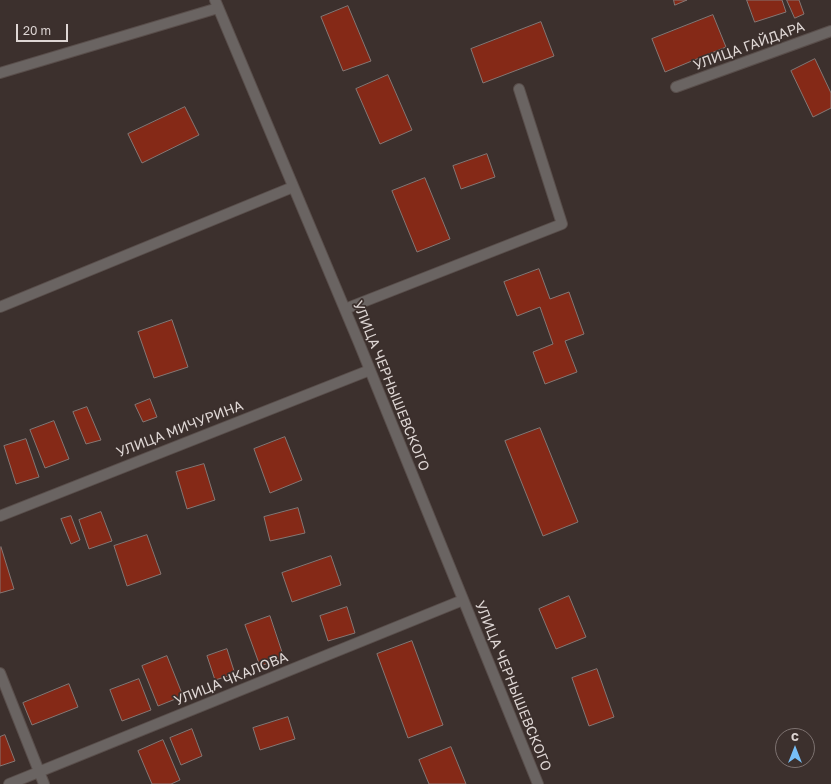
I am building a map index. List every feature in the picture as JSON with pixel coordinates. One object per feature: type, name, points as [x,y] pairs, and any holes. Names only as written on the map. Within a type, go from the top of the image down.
[{"type":"street","points":[[0,73],[217,4]]},
{"type":"street","name":"УЛИЦА ЧЕРНЫШЕВСКОГО","points":[[217,4],[345,309],[538,784]]},
{"type":"street","name":"УЛИЦА ГАЙДАРА","points":[[676,87],[831,31]]},
{"type":"street","points":[[345,309],[562,224],[519,89]]},
{"type":"street","points":[[0,307],[293,186]]},
{"type":"street","name":"УЛИЦА МИЧУРИНА","points":[[0,516],[370,370]]},
{"type":"street","name":"УЛИЦА ЧКАЛОВА","points":[[9,784],[463,600]]},
{"type":"street","points":[[0,673],[44,784]]},
{"type":"building","points":[[674,0],[687,0],[675,5]]},
{"type":"building","points":[[747,0],[782,0],[786,12],[755,22]]},
{"type":"building","points":[[787,0],[799,0],[804,14],[795,18]]},
{"type":"building","points":[[348,6],[371,61],[343,71],[321,17]]},
{"type":"building","points":[[713,15],[726,47],[665,72],[652,39]]},
{"type":"building","points":[[541,22],[554,56],[483,83],[471,49]]},
{"type":"building","points":[[815,59],[831,93],[831,108],[813,117],[791,71]]},
{"type":"building","points":[[388,75],[412,130],[380,144],[356,89]]},
{"type":"building","points":[[185,107],[199,135],[142,163],[128,134]]},
{"type":"building","points":[[487,154],[495,177],[461,189],[453,166]]},
{"type":"building","points":[[425,178],[450,239],[417,252],[392,191]]},
{"type":"building","points":[[539,269],[550,299],[569,292],[584,334],[565,341],[577,372],[545,384],[533,352],[553,344],[540,307],[517,316],[504,282]]},
{"type":"building","points":[[172,320],[188,367],[154,378],[138,332]]},
{"type":"building","points":[[150,399],[157,417],[143,422],[135,405]]},
{"type":"building","points":[[87,407],[101,440],[86,444],[73,412]]},
{"type":"building","points":[[54,421],[69,459],[45,468],[30,430]]},
{"type":"building","points":[[540,428],[578,522],[543,536],[505,441]]},
{"type":"building","points":[[285,437],[302,480],[270,493],[254,449]]},
{"type":"building","points":[[26,439],[39,477],[16,484],[4,446]]},
{"type":"building","points":[[204,464],[215,500],[187,509],[176,472]]},
{"type":"building","points":[[298,508],[305,533],[270,541],[264,517]]},
{"type":"building","points":[[101,512],[112,541],[89,549],[79,520]]},
{"type":"building","points":[[71,516],[80,540],[71,544],[61,519]]},
{"type":"building","points":[[147,535],[161,574],[127,586],[114,546]]},
{"type":"building","points":[[1,547],[14,589],[0,593],[0,548]]},
{"type":"building","points":[[331,556],[341,585],[292,602],[282,573]]},
{"type":"building","points":[[569,596],[586,637],[556,649],[539,609]]},
{"type":"building","points":[[347,607],[355,633],[328,641],[320,616]]},
{"type":"building","points":[[270,616],[284,658],[260,666],[245,625]]},
{"type":"building","points":[[412,641],[443,725],[408,738],[377,654]]},
{"type":"building","points":[[227,649],[235,674],[215,680],[207,656]]},
{"type":"building","points":[[167,656],[183,696],[158,706],[142,666]]},
{"type":"building","points":[[597,669],[614,717],[589,726],[572,678]]},
{"type":"building","points":[[139,679],[151,710],[122,721],[110,690]]},
{"type":"building","points":[[69,684],[78,707],[32,725],[23,703]]},
{"type":"building","points":[[288,717],[295,739],[260,750],[253,728]]},
{"type":"building","points":[[192,729],[202,756],[181,765],[170,738]]},
{"type":"building","points":[[5,735],[15,761],[0,766],[0,737]]},
{"type":"building","points":[[163,740],[180,780],[171,784],[152,784],[138,751]]},
{"type":"building","points":[[451,747],[466,784],[429,784],[419,760]]}]
